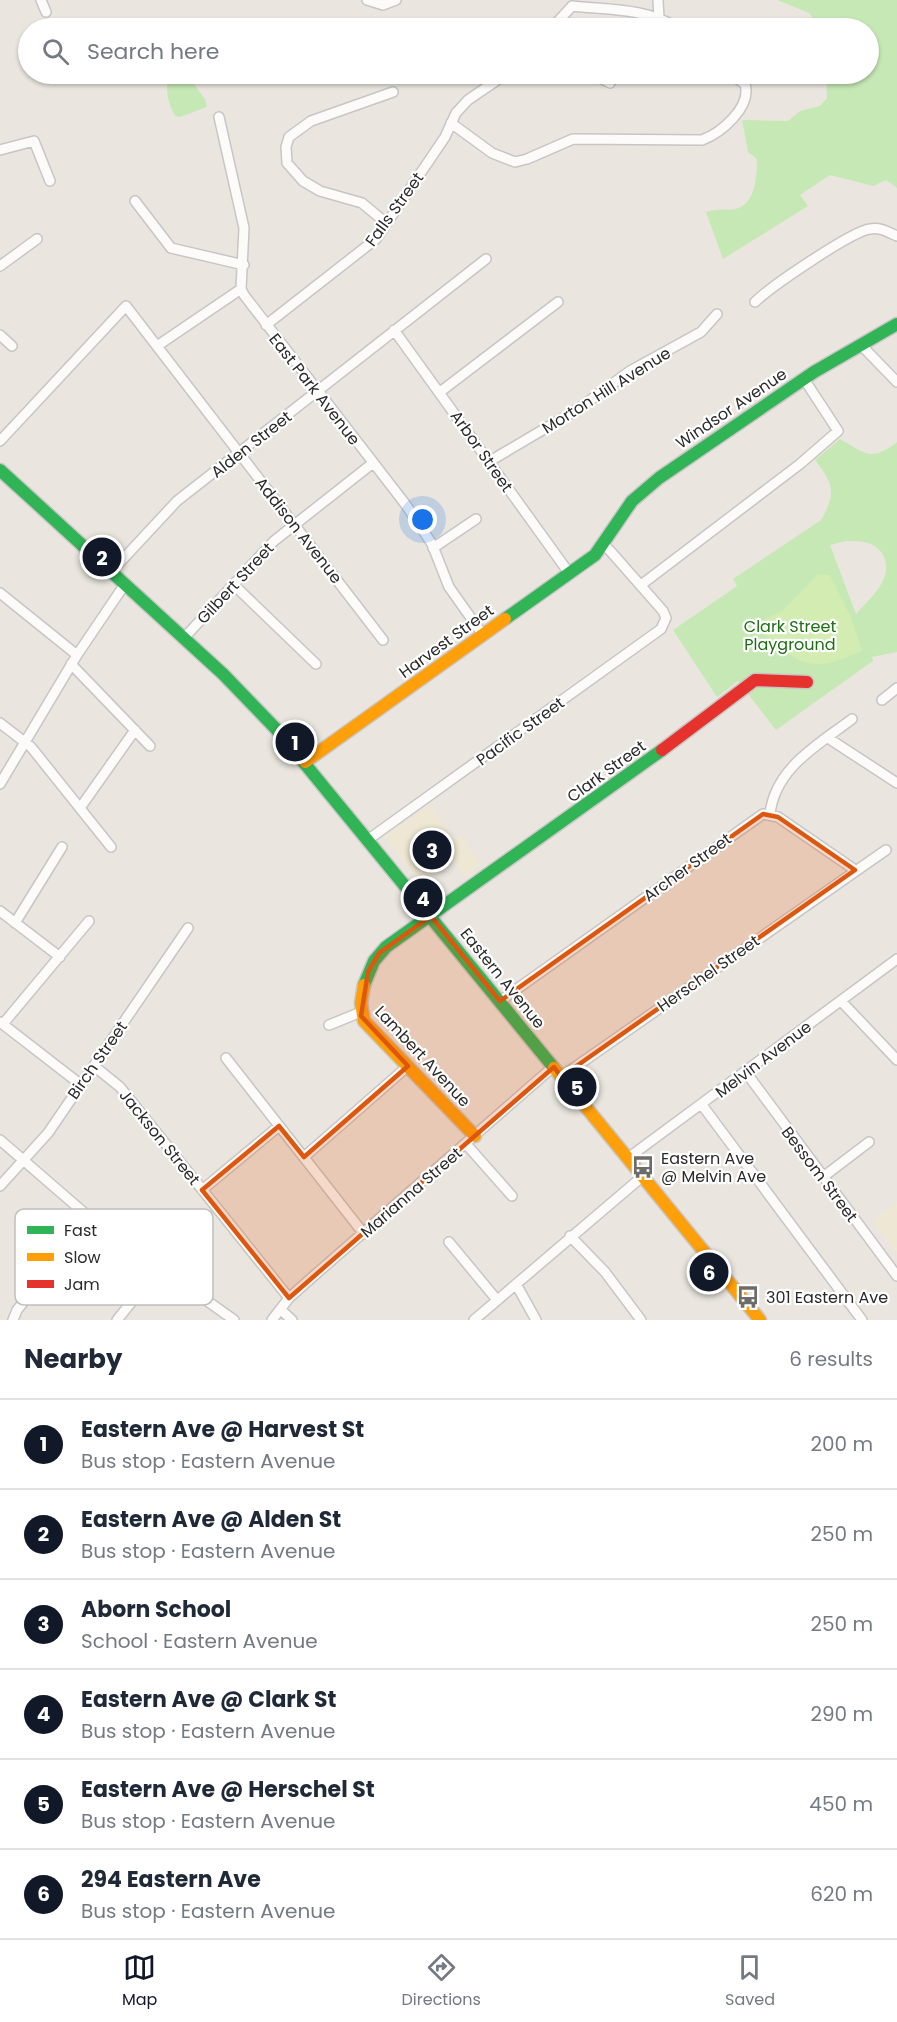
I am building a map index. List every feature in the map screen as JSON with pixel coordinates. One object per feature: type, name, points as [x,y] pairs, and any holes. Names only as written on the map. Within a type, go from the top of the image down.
[{"type":"street","points":[[41,0],[46,12]]},
{"type":"street","points":[[367,0],[383,5],[396,0]]},
{"type":"street","points":[[560,18],[573,3],[659,18],[657,0]]},
{"type":"street","name":"Falls Street","points":[[266,325],[364,251],[445,137],[461,106],[492,84]]},
{"type":"street","points":[[451,123],[492,153],[515,162],[573,139],[679,141],[709,137],[719,132],[739,110],[747,91],[745,84]]},
{"type":"street","points":[[386,223],[362,203],[320,190],[303,181],[287,163],[285,147],[289,137],[311,121],[393,92]]},
{"type":"street","points":[[157,346],[242,289],[244,228],[219,117]]},
{"type":"street","points":[[0,150],[34,141],[50,181]]},
{"type":"street","points":[[135,201],[171,248],[244,265]]},
{"type":"street","points":[[755,302],[788,277],[862,231],[873,228],[897,236]]},
{"type":"street","points":[[0,266],[37,239]]},
{"type":"street","name":"Alden Street","points":[[111,572],[170,508],[486,259]]},
{"type":"street","name":"East Park Avenue","points":[[242,289],[266,325],[406,505],[433,548],[449,587],[483,635]]},
{"type":"street","points":[[440,392],[558,302]]},
{"type":"street","name":"Addison Avenue","points":[[0,441],[126,306],[383,640]]},
{"type":"street","name":"Morton Hill Avenue","points":[[490,461],[578,409],[630,371],[701,332],[717,314]]},
{"type":"street","name":"Windsor Avenue","points":[[605,545],[627,508],[640,493],[804,379],[897,324]]},
{"type":"street","name":"Arbor Street","points":[[393,330],[569,573]]},
{"type":"street","points":[[0,335],[12,346]]},
{"type":"street","points":[[862,346],[897,382]]},
{"type":"street","points":[[605,545],[641,585],[838,431],[804,379]]},
{"type":"street","name":"Gilbert Street","points":[[184,638],[257,557],[295,523],[373,463]]},
{"type":"street","name":"Eastern Avenue","points":[[0,470],[184,638],[244,696],[305,762],[760,1320]]},
{"type":"street","points":[[433,548],[476,519]]},
{"type":"street","name":"Harvest Street","points":[[305,762],[605,545]]},
{"type":"street","points":[[0,784],[71,664],[125,584]]},
{"type":"street","points":[[233,584],[316,664]]},
{"type":"street","name":"Pacific Street","points":[[369,838],[661,629],[666,618],[663,611],[641,585]]},
{"type":"street","points":[[0,593],[77,655]]},
{"type":"street","points":[[71,664],[150,746]]},
{"type":"street","name":"Clark Street","points":[[431,916],[635,771],[755,680],[807,682]]},
{"type":"street","points":[[882,700],[897,688]]},
{"type":"street","points":[[852,719],[792,766],[774,794],[770,814],[778,817],[855,870]]},
{"type":"street","points":[[0,723],[25,742],[111,847]]},
{"type":"street","points":[[80,808],[135,730]]},
{"type":"street","points":[[828,738],[897,783]]},
{"type":"street","name":"Archer Street","points":[[500,1001],[746,824],[763,814],[770,814]]},
{"type":"street","points":[[15,923],[62,847]]},
{"type":"street","name":"Herschel Street","points":[[557,1072],[886,850]]},
{"type":"street","points":[[0,911],[60,957]]},
{"type":"street","name":"Lambert Avenue","points":[[431,916],[379,953],[372,962],[365,985],[361,1012],[370,1028],[408,1066],[471,1140]]},
{"type":"street","points":[[80,1084],[2,1023],[89,921]]},
{"type":"street","name":"Birch Street","points":[[0,1186],[48,1133],[188,928]]},
{"type":"street","name":"Melvin Avenue","points":[[628,1158],[897,959]]},
{"type":"street","points":[[841,1001],[897,1060]]},
{"type":"street","points":[[329,1025],[361,1012]]},
{"type":"street","points":[[226,1058],[364,1234]]},
{"type":"street","name":"Jackson Street","points":[[93,1066],[120,1087],[289,1298]]},
{"type":"street","points":[[304,1157],[408,1066]]},
{"type":"street","name":"Bessom Street","points":[[745,1071],[897,1276]]},
{"type":"street","name":"Marianna Street","points":[[272,1320],[289,1298],[471,1140],[557,1072]]},
{"type":"street","points":[[702,1105],[862,1320]]},
{"type":"street","points":[[202,1190],[279,1126]]},
{"type":"street","points":[[0,1140],[79,1209]]},
{"type":"street","points":[[471,1140],[512,1196]]},
{"type":"street","points":[[823,1177],[869,1142]]},
{"type":"street","points":[[474,1320],[643,1176]]},
{"type":"street","points":[[570,1236],[605,1272],[641,1320]]},
{"type":"street","points":[[449,1242],[497,1300]]},
{"type":"street","points":[[516,1284],[536,1320]]},
{"type":"street","points":[[13,1320],[21,1305]]},
{"type":"street","points":[[117,1320],[129,1305]]},
{"type":"street","points":[[212,1305],[234,1320]]},
{"type":"street","points":[[281,1310],[292,1320]]},
{"type":"highlighted area","points":[[763,814],[778,817],[855,870],[561,1077],[554,1067],[289,1298],[202,1190],[279,1126],[304,1157],[408,1066],[361,1016],[368,972],[379,953],[431,916],[500,1001]]},
{"type":"shaded area","points":[[430,805],[455,839],[460,835],[481,865],[465,877],[453,861],[421,884],[384,837]]},
{"type":"shaded area","points":[[897,1202],[897,1254],[872,1221]]},
{"type":"green space","points":[[777,0],[897,0],[897,188],[886,180],[873,186],[830,175],[800,195],[808,206],[723,259],[706,212],[735,209],[747,202],[751,196],[756,181],[757,159],[748,152],[742,120],[788,121],[800,111],[820,106],[827,98],[826,84],[879,84],[879,18],[813,18],[809,13]]},
{"type":"green space","points":[[194,84],[205,99],[207,107],[180,117],[175,116],[170,106],[167,85]]},
{"type":"green space","name":"Clark Street Playground","points":[[840,439],[868,454],[881,452],[897,442],[897,652],[872,657],[873,661],[776,730],[738,681],[717,697],[673,630],[737,586],[733,579],[821,520],[829,502],[831,488],[826,475],[815,460]],"holes":[[[846,541],[872,544],[880,550],[886,563],[886,572],[879,587],[856,614],[830,545]]]},
{"type":"green space","points":[[818,574],[830,575],[850,615],[862,651],[837,661],[812,664],[785,651],[755,624],[783,610]]},
{"type":"traffic: fast","points":[[505,619],[595,555],[632,501],[659,478],[814,372],[897,324]]},
{"type":"traffic: fast","points":[[0,470],[223,674],[278,731],[554,1068]]},
{"type":"traffic: fast","points":[[364,985],[374,961],[386,947],[662,750]]},
{"type":"traffic: slow","points":[[305,762],[505,619]]},
{"type":"traffic: slow","points":[[364,985],[361,1003],[364,1021],[475,1136]]},
{"type":"traffic: slow","points":[[554,1068],[760,1320]]},
{"type":"traffic: jam","points":[[662,750],[755,680],[807,682]]},
{"type":"place","name":"Eastern Ave @ Alden St","points":[[102,557]]},
{"type":"place","name":"Eastern Ave @ Harvest St","points":[[295,742]]},
{"type":"place","name":"Aborn School","points":[[432,850]]},
{"type":"place","name":"Eastern Ave @ Clark St","points":[[423,898]]},
{"type":"place","name":"Eastern Ave @ Herschel St","points":[[577,1087]]},
{"type":"place","name":"Eastern Ave @ Melvin Ave","points":[[643,1167]]},
{"type":"place","name":"294 Eastern Ave","points":[[709,1272]]},
{"type":"place","name":"301 Eastern Ave","points":[[748,1297]]}]
